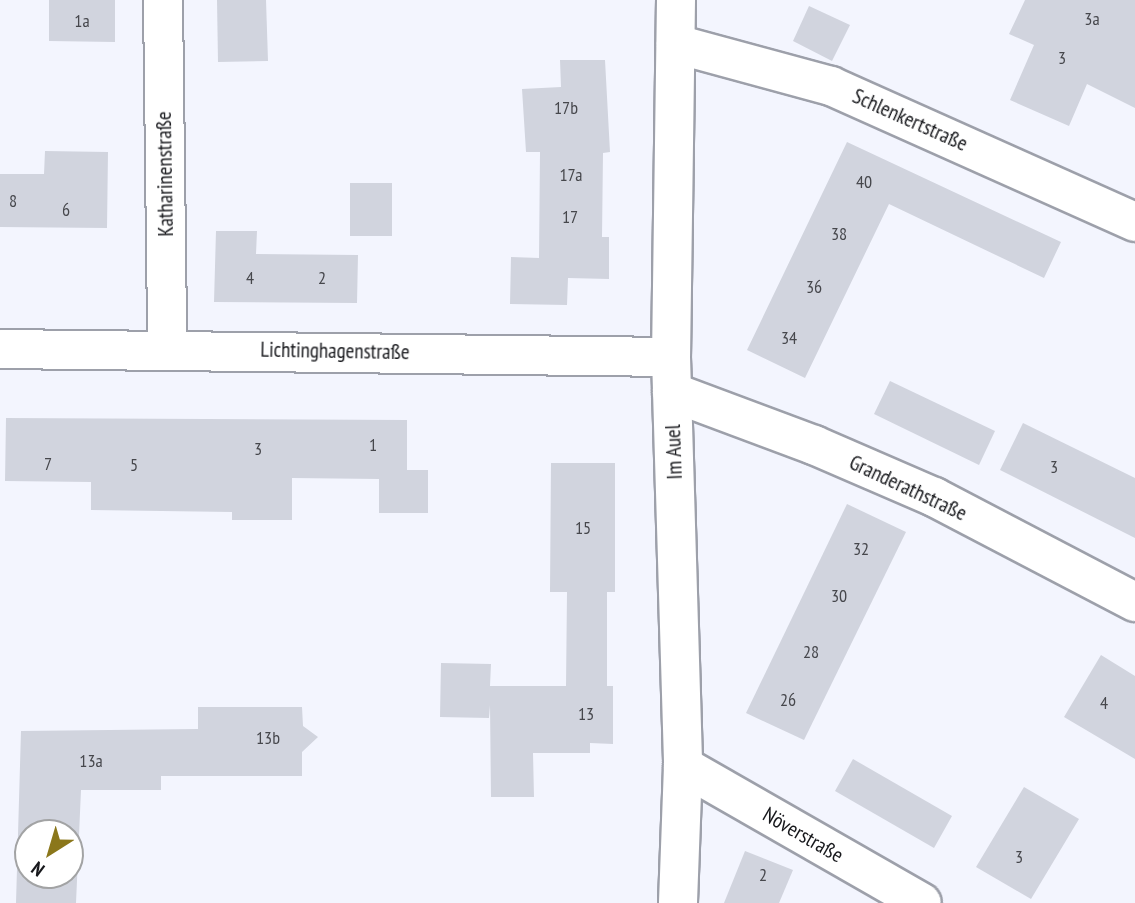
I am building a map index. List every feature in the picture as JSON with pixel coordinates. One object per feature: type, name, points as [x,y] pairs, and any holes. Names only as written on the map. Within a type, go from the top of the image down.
[{"type":"street","name":"Katharinenstraße","points":[[163,0],[167,348]]},
{"type":"street","name":"Im Auel","points":[[676,0],[671,375],[683,766],[678,903]]},
{"type":"street","name":"Schlenkertstraße","points":[[676,44],[831,86],[1135,222]]},
{"type":"street","name":"Lichtinghagenstraße","points":[[0,349],[167,348],[671,375]]},
{"type":"street","name":"Granderathstraße","points":[[671,375],[814,445],[934,498],[1135,602]]},
{"type":"street","name":"Növerstraße","points":[[683,766],[922,903]]},
{"type":"building","points":[[49,0],[115,0],[115,42],[49,41]]},
{"type":"building","points":[[217,0],[266,0],[268,61],[218,62]]},
{"type":"building","points":[[1025,0],[1135,0],[1135,108],[1087,84],[1069,126],[1010,100],[1034,45],[1009,34]]},
{"type":"building","points":[[809,6],[850,25],[832,61],[793,41]]},
{"type":"building","points":[[560,60],[605,60],[610,152],[603,153],[602,237],[609,237],[609,279],[568,278],[567,305],[510,304],[511,257],[539,258],[540,152],[526,152],[522,89],[561,87]]},
{"type":"building","points":[[847,142],[1061,242],[1044,278],[889,204],[805,378],[747,350]]},
{"type":"building","points":[[45,151],[108,152],[107,228],[0,227],[0,174],[44,174]]},
{"type":"building","points":[[350,183],[392,183],[392,236],[350,236]]},
{"type":"building","points":[[216,231],[257,231],[256,254],[358,255],[357,303],[214,302]]},
{"type":"building","points":[[890,381],[995,431],[979,465],[874,414]]},
{"type":"building","points":[[6,418],[407,420],[407,470],[428,470],[428,513],[379,513],[379,479],[292,478],[292,520],[232,520],[232,512],[91,510],[91,482],[5,481]]},
{"type":"building","points":[[1023,423],[1135,478],[1135,538],[1000,470]]},
{"type":"building","points":[[551,463],[615,463],[615,592],[607,592],[607,686],[613,686],[613,744],[590,743],[590,753],[533,753],[534,797],[491,797],[490,705],[489,718],[440,717],[441,663],[491,664],[490,686],[566,686],[567,592],[550,592]]},
{"type":"building","points":[[847,504],[906,532],[804,740],[746,713]]},
{"type":"building","points":[[1101,655],[1135,676],[1135,759],[1064,717]]},
{"type":"building","points":[[198,707],[302,707],[303,726],[318,737],[302,752],[302,776],[161,776],[161,790],[81,790],[80,819],[18,819],[21,731],[198,729]]},
{"type":"building","points":[[853,759],[952,816],[934,848],[835,791]]},
{"type":"building","points":[[1024,787],[1079,819],[1031,899],[976,867]]},
{"type":"building","points":[[745,851],[793,870],[779,903],[724,903]]},
{"type":"building","points":[[16,889],[77,889],[76,903],[16,903]]}]
